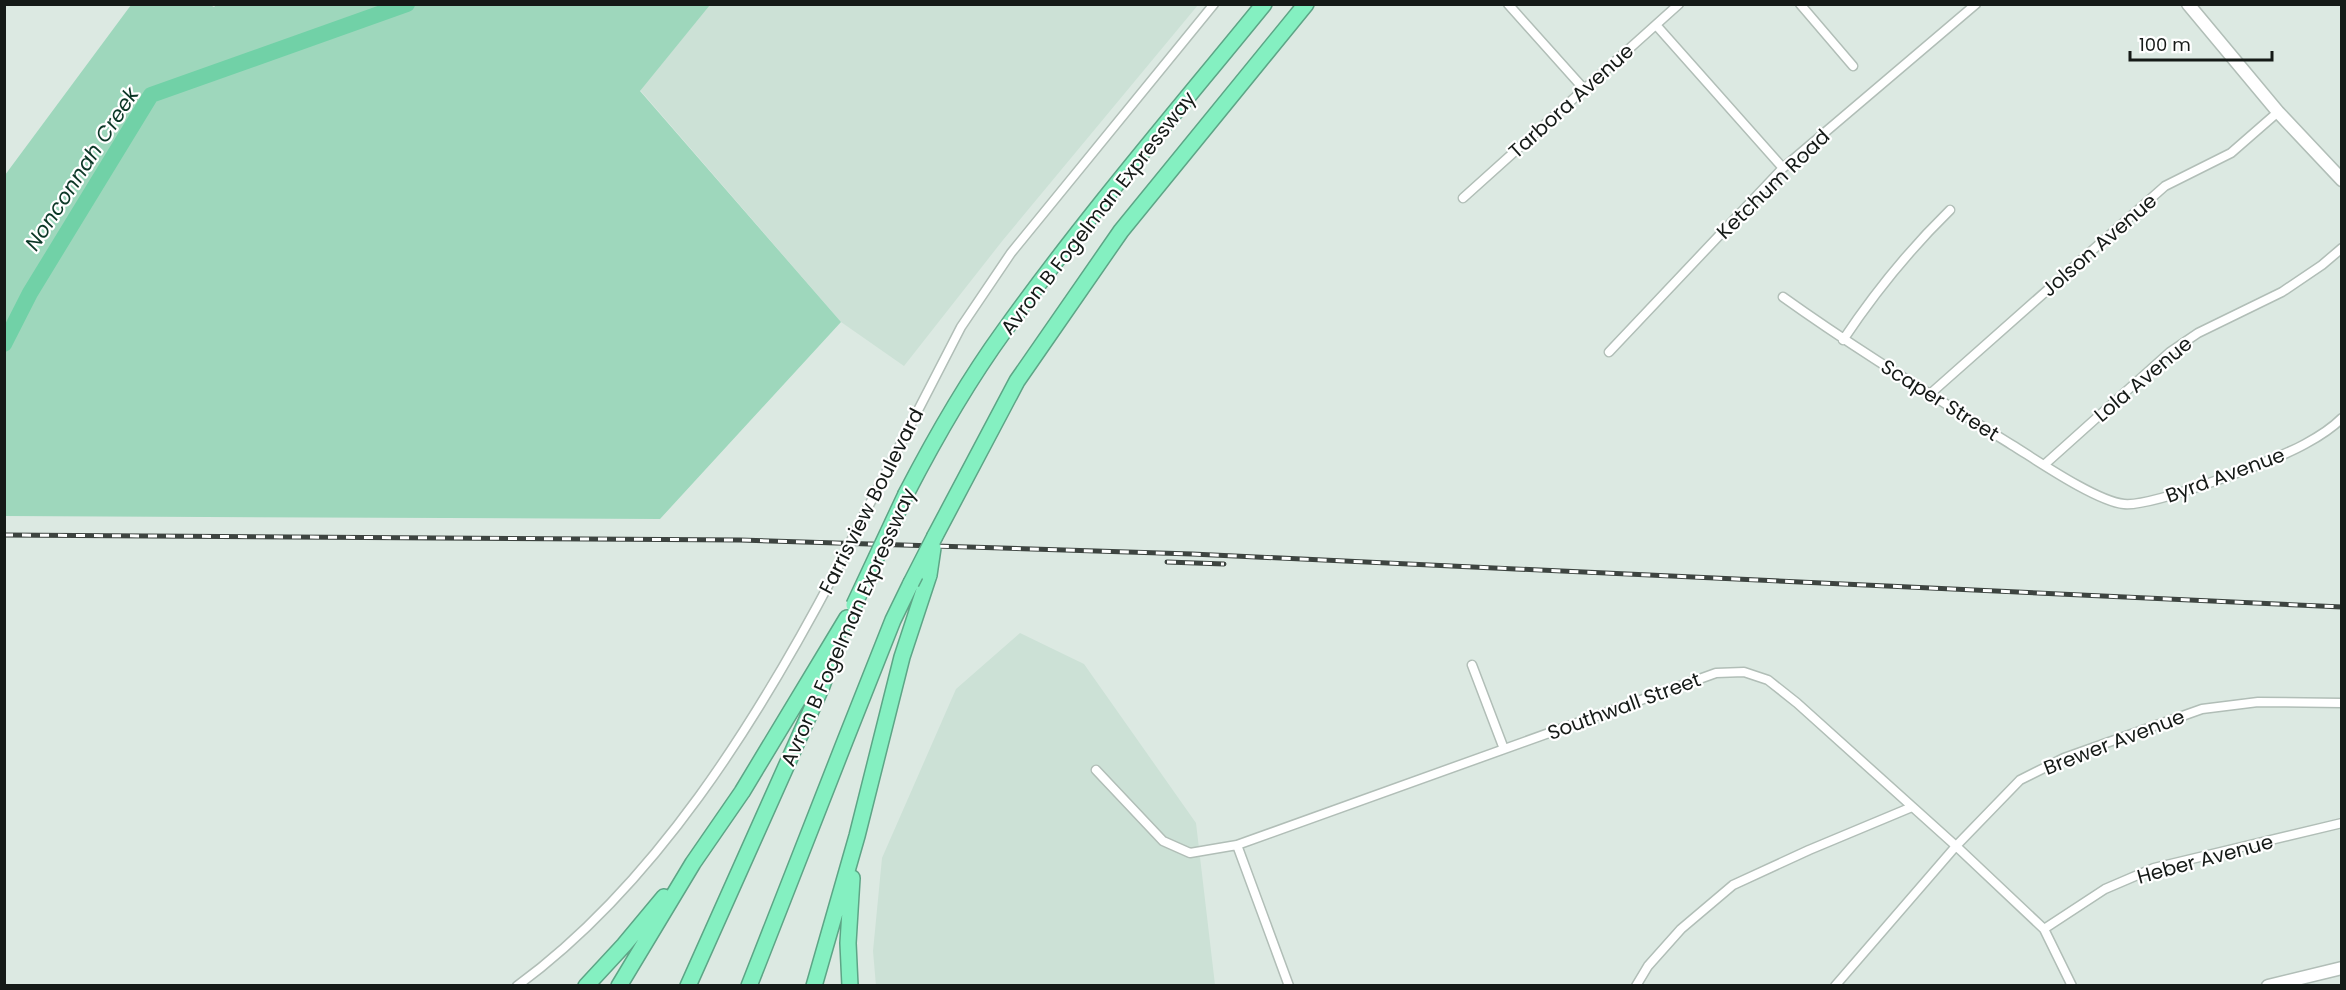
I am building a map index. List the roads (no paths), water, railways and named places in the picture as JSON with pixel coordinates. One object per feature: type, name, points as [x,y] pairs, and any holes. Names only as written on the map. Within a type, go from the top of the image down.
[{"type":"highway","name":"Avron B Fogelman Expressway","points":[[688,986],[822,686],[850,612],[936,437],[1003,332],[1110,194],[1264,4]]},
{"type":"highway","name":"Avron B Fogelman Expressway","points":[[749,986],[893,620],[910,583],[1017,381],[1121,231],[1306,4]]},
{"type":"highway","points":[[816,986],[857,836],[899,667],[929,575],[935,536]]},
{"type":"highway","points":[[619,986],[693,863],[742,792],[850,612]]},
{"type":"highway","points":[[850,986],[849,924],[857,836]]},
{"type":"highway","points":[[586,986],[693,863]]},
{"type":"main road","points":[[2188,4],[2278,112],[2342,180]]},
{"type":"main road","points":[[2268,986],[2342,968]]},
{"type":"street","name":"Farrisview Boulevard","points":[[517,986],[558,954],[598,916],[671,832],[727,756],[775,682],[836,571],[961,327],[1011,253],[1214,4]]},
{"type":"street","points":[[1508,4],[1584,89]]},
{"type":"street","name":"Tarbora Avenue","points":[[1463,198],[1679,4]]},
{"type":"street","points":[[1800,4],[1853,66]]},
{"type":"street","name":"Ketchum Road","points":[[1609,352],[1783,168],[1976,4]]},
{"type":"street","points":[[1656,25],[1783,168]]},
{"type":"street","name":"Jolson Avenue","points":[[1930,394],[2165,186],[2230,153],[2278,112]]},
{"type":"street","points":[[1844,340],[1871,299],[1915,244],[1950,210]]},
{"type":"street","name":"Lola Avenue","points":[[2044,465],[2170,352],[2198,333],[2282,292],[2322,265],[2342,248]]},
{"type":"street","name":"Scaper Street","points":[[1783,297],[1844,340],[2044,465],[2101,497]]},
{"type":"street","name":"Byrd Avenue","points":[[2101,497],[2126,504],[2158,500],[2302,446],[2332,428],[2342,418]]},
{"type":"street","points":[[1472,665],[1504,749]]},
{"type":"street","name":"Southwall Street","points":[[1096,770],[1163,841],[1190,853],[1237,845],[1716,673],[1744,672],[1768,681],[1797,703],[1956,846],[2044,929],[2072,986]]},
{"type":"street","name":"Brewer Avenue","points":[[1835,986],[1956,846],[2020,780],[2064,758],[2202,709],[2258,702],[2342,703]]},
{"type":"street","points":[[1636,986],[1648,966],[1681,929],[1733,885],[1912,807]]},
{"type":"street","name":"Heber Avenue","points":[[2044,929],[2104,889],[2154,868],[2342,823]]},
{"type":"street","points":[[1237,845],[1289,986]]},
{"type":"waterway","name":"Nonconnah Creek","points":[[4,344],[30,293],[151,95],[407,4]]},
{"type":"railway","points":[[4,535],[740,540],[1192,554],[2342,607]]},
{"type":"railway","points":[[1167,562],[1224,564]]}]
